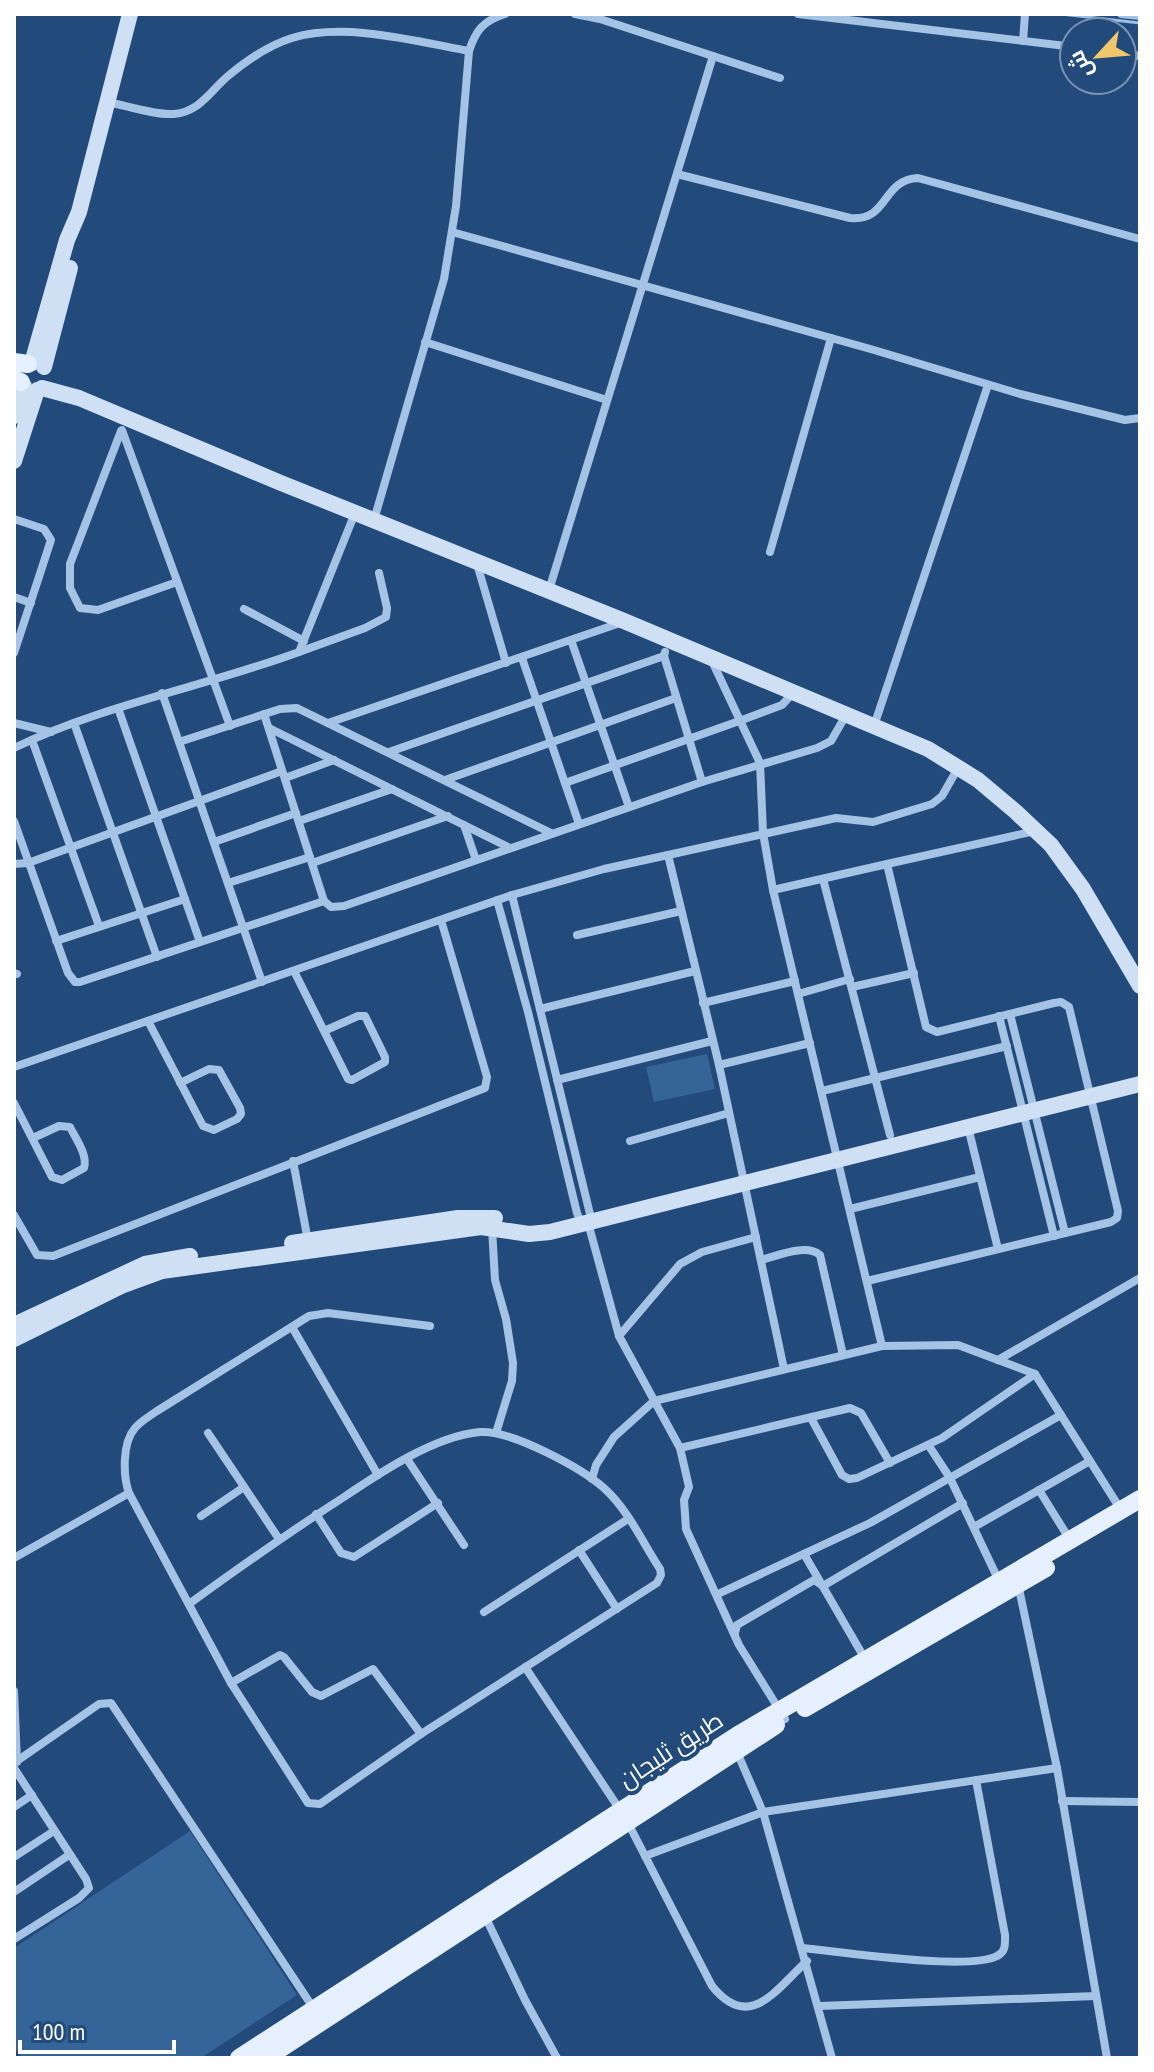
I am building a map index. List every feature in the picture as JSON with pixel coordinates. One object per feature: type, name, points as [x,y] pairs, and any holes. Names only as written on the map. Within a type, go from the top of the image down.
[{"type":"main road","name":"طريق ثليجان","points":[[624,1817],[737,1752],[782,1715],[1131,1511],[1140,1499]]},
{"type":"main road","name":"طريق ثليجان","points":[[239,2058],[624,1817],[865,1659],[999,1581],[1017,1578],[1070,1540],[1131,1511]]},
{"type":"main road","name":"طريق ثليجان","points":[[266,2058],[481,1908]]},
{"type":"street","points":[[14,416],[77,243],[79,212],[130,14]]},
{"type":"street","points":[[374,520],[444,279],[452,232],[469,51],[476,32],[484,22],[505,14]]},
{"type":"street","points":[[575,14],[600,19],[780,78]]},
{"type":"street","points":[[798,14],[1058,45]]},
{"type":"street","points":[[1023,41],[1025,14]]},
{"type":"street","points":[[1121,14],[1140,16]]},
{"type":"street","points":[[107,102],[173,114],[184,112],[203,103],[227,77],[253,58],[278,44],[317,33],[393,37],[469,51]]},
{"type":"street","points":[[549,590],[713,56]]},
{"type":"street","points":[[677,174],[864,219],[873,215],[902,182],[918,178],[1140,239]]},
{"type":"street","points":[[452,232],[988,385],[1125,420],[1140,418]]},
{"type":"street","points":[[770,552],[831,338]]},
{"type":"street","points":[[425,342],[607,400]]},
{"type":"street","points":[[28,378],[79,398],[123,424],[355,512],[624,621],[666,648],[711,658],[928,749],[978,780],[1051,845],[1083,889],[1140,986]]},
{"type":"street","points":[[14,461],[28,378]]},
{"type":"street","points":[[874,727],[988,385]]},
{"type":"street","points":[[123,424],[230,726]]},
{"type":"street","points":[[123,424],[70,564],[70,588],[80,608],[89,611],[177,582]]},
{"type":"street","points":[[299,652],[355,512]]},
{"type":"street","points":[[14,519],[44,529],[51,540],[14,653]]},
{"type":"street","points":[[477,561],[506,663]]},
{"type":"street","points":[[14,748],[74,723],[162,693],[213,681],[365,628],[386,617],[387,608],[379,573]]},
{"type":"street","points":[[14,597],[31,603]]},
{"type":"street","points":[[244,609],[304,641]]},
{"type":"street","points":[[328,723],[624,621]]},
{"type":"street","points":[[571,640],[629,807]]},
{"type":"street","points":[[388,753],[586,684],[666,648]]},
{"type":"street","points":[[666,648],[676,698],[702,782]]},
{"type":"street","points":[[522,658],[579,824]]},
{"type":"street","points":[[711,658],[760,763],[763,833],[773,890],[882,1346]]},
{"type":"street","points":[[162,693],[262,982]]},
{"type":"street","points":[[565,783],[782,705],[794,693]]},
{"type":"street","points":[[445,780],[676,698]]},
{"type":"street","points":[[179,742],[264,714],[289,707],[297,708],[552,833]]},
{"type":"street","points":[[118,708],[200,942]]},
{"type":"street","points":[[264,714],[324,901],[331,907],[344,906],[702,782],[825,745],[831,741],[846,715]]},
{"type":"street","points":[[14,723],[51,732]]},
{"type":"street","points":[[74,723],[157,957]]},
{"type":"street","points":[[269,728],[510,848]]},
{"type":"street","points":[[32,740],[99,926]]},
{"type":"street","points":[[14,864],[28,863],[200,802],[334,760]]},
{"type":"street","points":[[14,1067],[512,895],[604,869],[763,833],[836,818],[873,822],[932,804],[942,796],[958,768]]},
{"type":"street","points":[[214,842],[392,789]]},
{"type":"street","points":[[228,883],[448,816]]},
{"type":"street","points":[[14,821],[68,973],[75,982],[89,981],[324,901]]},
{"type":"street","points":[[464,825],[476,860]]},
{"type":"street","points":[[773,890],[1036,831]]},
{"type":"street","points":[[668,855],[719,1065],[784,1369]]},
{"type":"street","points":[[867,1281],[1111,1222],[1117,1218],[1118,1211],[1069,1007],[1061,1002],[931,1031],[926,1027],[887,864]]},
{"type":"street","points":[[823,879],[890,1135]]},
{"type":"street","points":[[512,895],[557,1080],[585,1219]]},
{"type":"street","points":[[56,941],[185,899]]},
{"type":"street","points":[[497,900],[619,1336],[680,1448],[689,1487],[684,1500],[686,1529],[734,1634],[782,1715]]},
{"type":"street","points":[[577,935],[681,911]]},
{"type":"street","points":[[14,1215],[37,1255],[53,1256],[485,1088],[487,1077],[441,920]]},
{"type":"street","points":[[294,971],[324,1031],[349,1080],[385,1062],[365,1016],[358,1016],[324,1031]]},
{"type":"street","points":[[540,1009],[695,971]]},
{"type":"street","points":[[798,994],[914,973]]},
{"type":"street","points":[[703,1003],[795,981]]},
{"type":"street","points":[[1010,1014],[1054,1236]]},
{"type":"street","points":[[999,1016],[1065,1233]]},
{"type":"street","points":[[148,1021],[180,1083],[206,1129],[214,1130],[241,1114],[219,1070],[209,1069],[180,1083]]},
{"type":"street","points":[[557,1080],[712,1041]]},
{"type":"street","points":[[719,1065],[810,1043]]},
{"type":"street","points":[[822,1091],[1007,1046]]},
{"type":"street","points":[[837,1153],[890,1135],[1028,1106],[1140,1074]]},
{"type":"street","points":[[1088,1091],[1140,1084]]},
{"type":"street","points":[[14,1103],[52,1177],[62,1180],[84,1168],[84,1155],[70,1127],[59,1126],[33,1138]]},
{"type":"street","points":[[14,1339],[121,1286],[162,1271],[456,1230],[492,1228],[538,1234],[744,1176],[967,1126],[1028,1106]]},
{"type":"street","points":[[630,1141],[729,1113]]},
{"type":"street","points":[[967,1126],[998,1249]]},
{"type":"street","points":[[293,1161],[308,1241]]},
{"type":"street","points":[[850,1209],[980,1177]]},
{"type":"street","points":[[14,1325],[145,1264],[165,1259],[458,1218],[493,1217],[536,1224],[585,1219]]},
{"type":"street","points":[[492,1228],[495,1280],[506,1319],[513,1363],[512,1381],[496,1433]]},
{"type":"street","points":[[619,1336],[689,1257],[756,1237]]},
{"type":"street","points":[[761,1260],[806,1249],[815,1250],[820,1255],[843,1355]]},
{"type":"street","points":[[998,1360],[1140,1278]]},
{"type":"street","points":[[189,1604],[279,1539],[378,1475],[407,1459],[467,1435],[496,1433],[527,1444],[592,1479],[610,1495],[660,1569],[657,1583],[421,1734],[320,1804],[308,1803],[231,1683],[129,1493],[125,1472],[132,1432],[136,1426],[309,1316],[328,1313],[430,1326]]},
{"type":"street","points":[[292,1327],[378,1475]]},
{"type":"street","points":[[592,1479],[596,1465],[614,1437],[654,1401],[882,1346],[950,1344],[1035,1374],[1090,1461],[1131,1511]]},
{"type":"street","points":[[811,1418],[846,1478],[857,1478],[929,1446],[1035,1374]]},
{"type":"street","points":[[680,1448],[850,1408],[861,1413],[890,1463]]},
{"type":"street","points":[[718,1594],[870,1523],[1061,1415]]},
{"type":"street","points":[[208,1433],[279,1539]]},
{"type":"street","points":[[929,1446],[963,1503],[999,1581]]},
{"type":"street","points":[[407,1459],[464,1545]]},
{"type":"street","points":[[974,1527],[1090,1461]]},
{"type":"street","points":[[201,1516],[244,1487]]},
{"type":"street","points":[[1039,1490],[1070,1540]]},
{"type":"street","points":[[14,1558],[129,1493]]},
{"type":"street","points":[[316,1514],[341,1553],[354,1557],[438,1503]]},
{"type":"street","points":[[823,1586],[963,1503]]},
{"type":"street","points":[[484,1612],[628,1519]]},
{"type":"street","points":[[579,1550],[617,1609]]},
{"type":"street","points":[[804,1554],[865,1659]]},
{"type":"street","points":[[1017,1578],[1057,1768],[1107,2058]]},
{"type":"street","points":[[734,1634],[737,1625],[814,1580],[823,1586]]},
{"type":"street","points":[[231,1683],[280,1655],[312,1692],[321,1696],[373,1669],[421,1734]]},
{"type":"street","points":[[525,1667],[624,1817],[712,1986],[738,2008],[750,2007],[764,2001],[807,1961]]},
{"type":"street","points":[[14,1691],[15,1764],[89,1888],[14,1939]]},
{"type":"street","points":[[15,1764],[99,1704],[111,1703],[118,1709],[315,2010]]},
{"type":"street","points":[[737,1752],[763,1812],[832,2058]]},
{"type":"street","points":[[645,1856],[763,1812],[1057,1768]]},
{"type":"street","points":[[803,1948],[955,1962],[982,1961],[1000,1955],[1005,1947],[1005,1935],[976,1780]]},
{"type":"street","points":[[14,1807],[32,1795]]},
{"type":"street","points":[[1062,1801],[1140,1802]]},
{"type":"street","points":[[14,1857],[54,1831]]},
{"type":"street","points":[[14,1892],[69,1855]]},
{"type":"street","points":[[481,1908],[557,2058]]},
{"type":"street","points":[[819,2006],[1096,1996]]},
{"type":"shaded area","points":[[707,1054],[715,1089],[654,1102],[646,1067]]},
{"type":"shaded area","points":[[190,1831],[297,1995],[201,2058],[22,2058],[14,2046],[14,1948]]},
{"type":"waterway","points":[[1061,14],[1140,23]]}]
